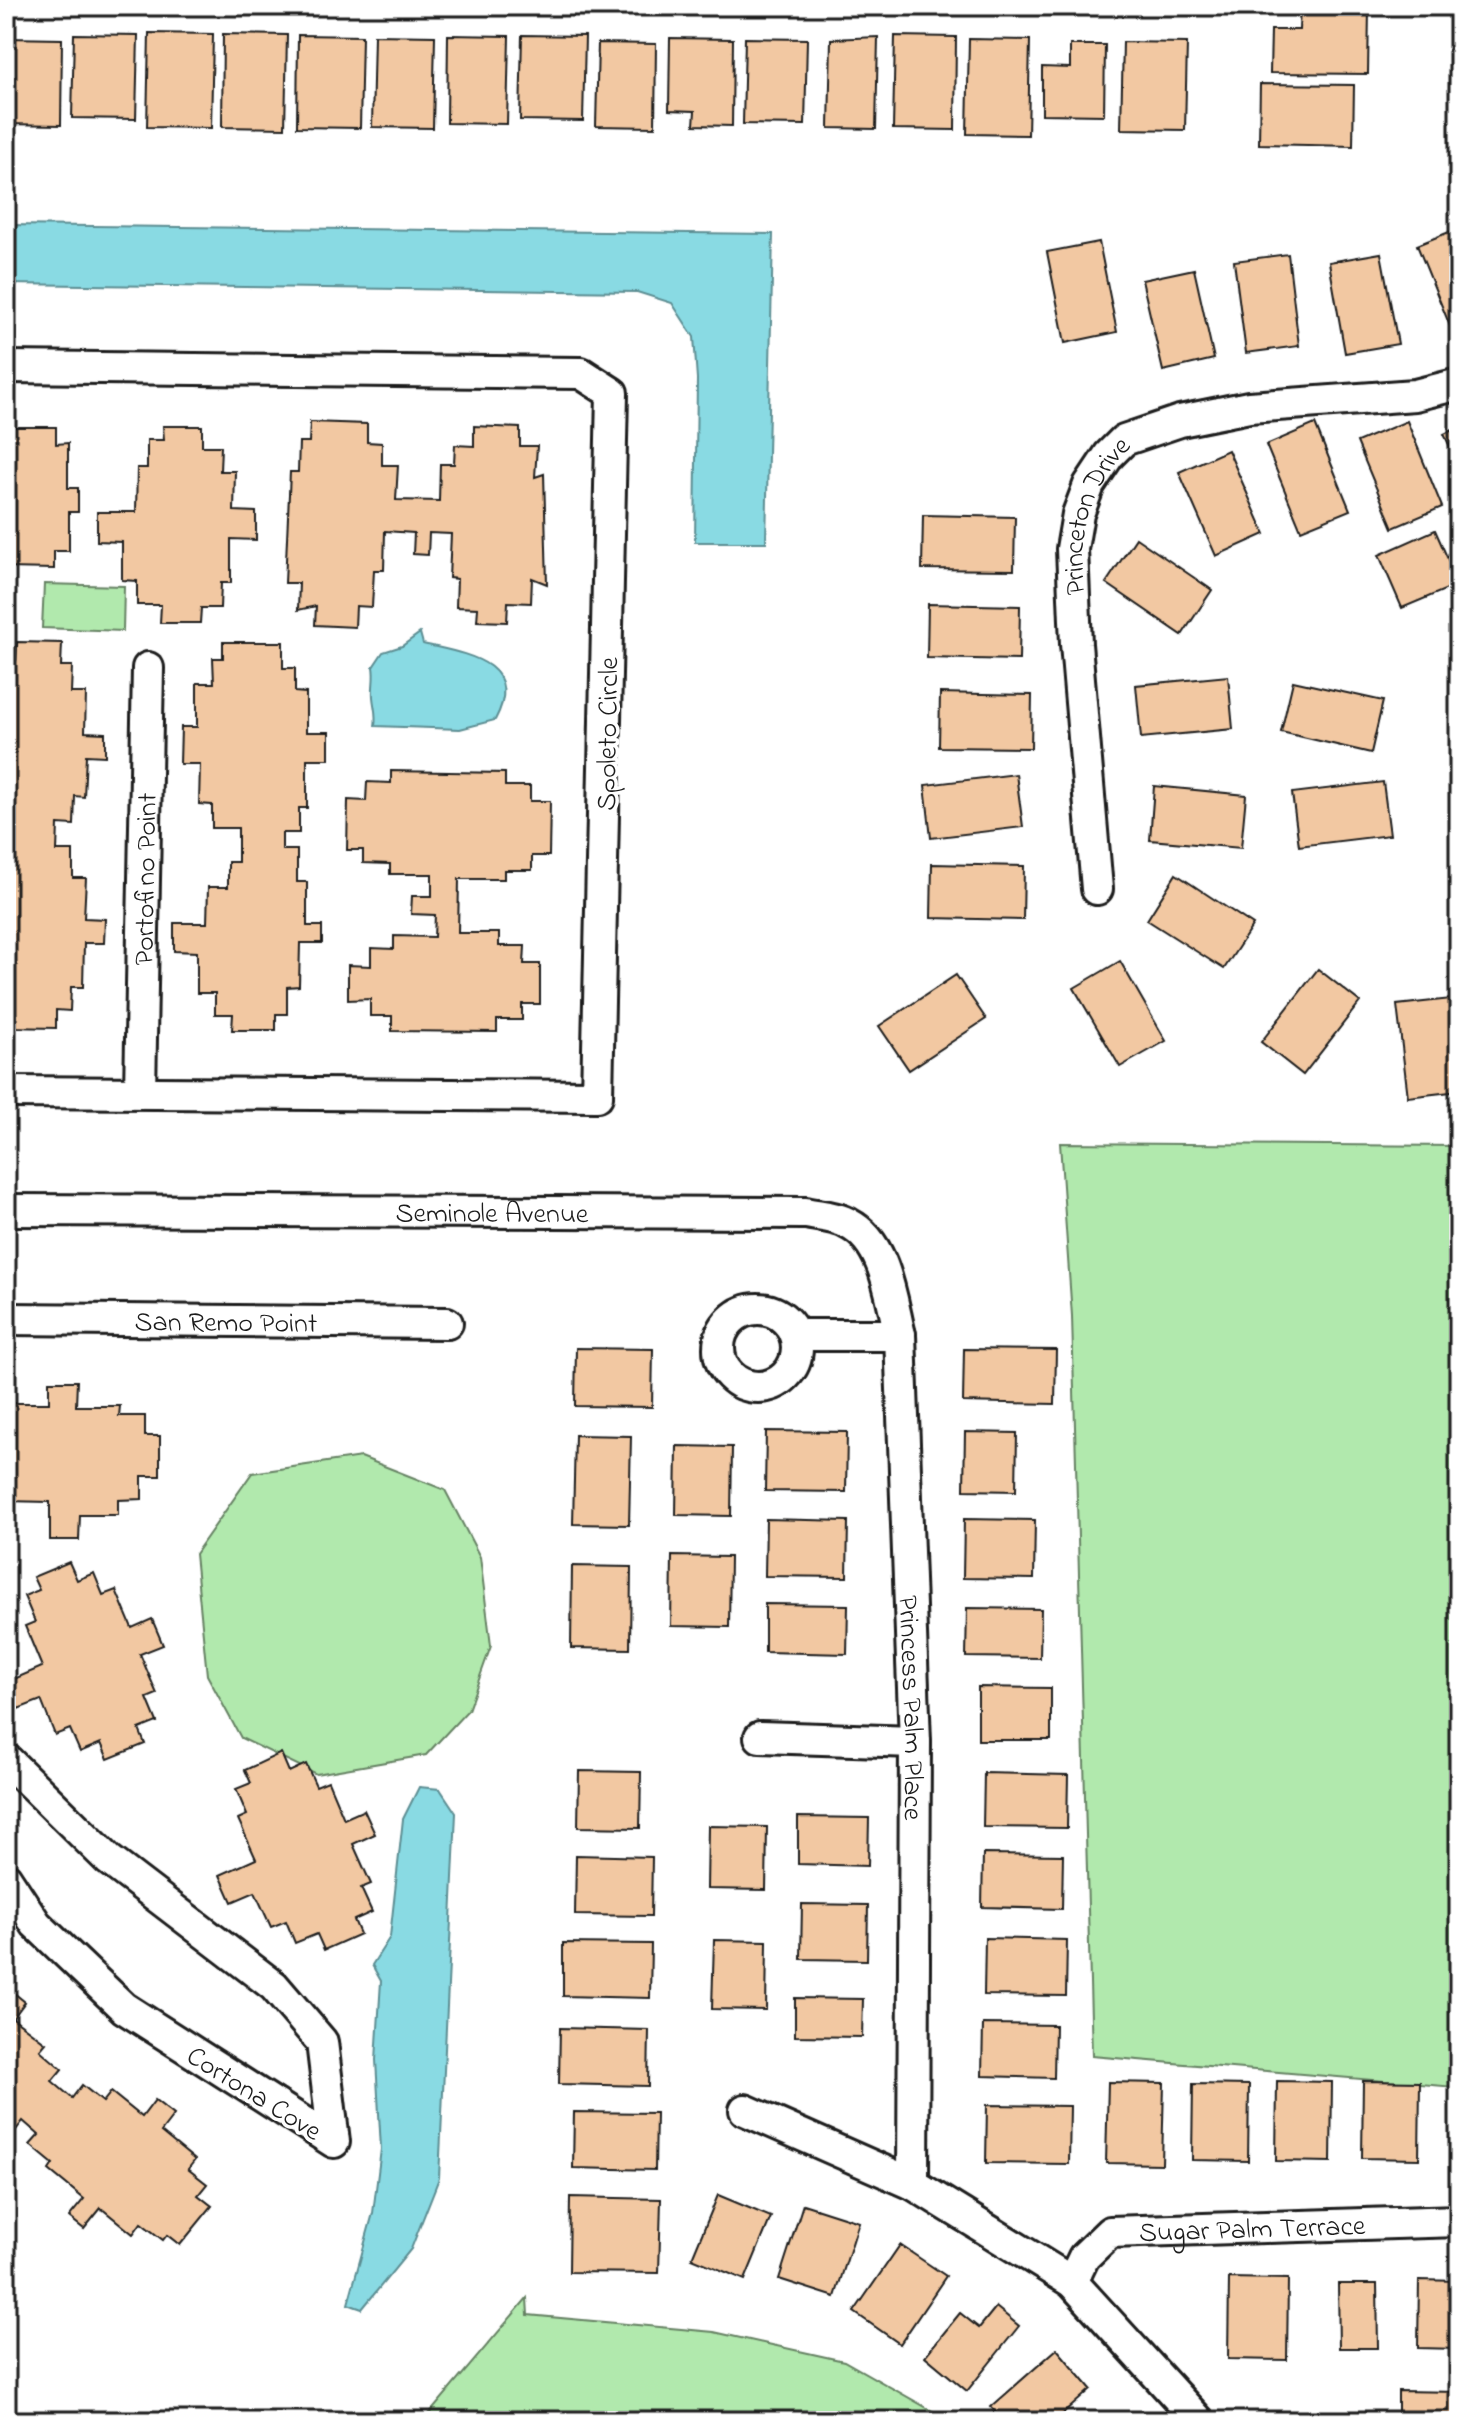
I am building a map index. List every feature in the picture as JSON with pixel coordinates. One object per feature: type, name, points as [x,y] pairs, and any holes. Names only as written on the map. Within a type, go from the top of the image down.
[{"type":"street","name":"Spoleto Circle","points":[[6,367],[581,373],[612,393],[597,1096],[6,1092]]},
{"type":"street","name":"Princeton Drive","points":[[1097,889],[1076,644],[1072,549],[1078,514],[1089,485],[1109,455],[1124,440],[1180,421],[1235,410],[1415,395],[1459,384]]},
{"type":"street","name":"Portofino Point","points":[[140,1091],[148,668]]},
{"type":"street","name":"Seminole Avenue","points":[[6,1210],[806,1213],[849,1223],[872,1243],[887,1282],[900,1335]]},
{"type":"street","name":"San Remo Point","points":[[6,1319],[447,1323]]},
{"type":"street","points":[[795,1335],[900,1335]]},
{"type":"street","name":"Princess Palm Place","points":[[900,1335],[915,1742],[913,2184]]},
{"type":"street","points":[[760,1737],[915,1742]]},
{"type":"street","name":"Cortona Cove","points":[[6,1759],[109,1860],[274,1986],[322,2042],[334,2142],[124,2008],[36,1924],[6,1878]]},
{"type":"street","points":[[745,2110],[913,2184],[1072,2282],[1199,2421]]},
{"type":"street","name":"Sugar Palm Terrace","points":[[1072,2282],[1084,2257],[1110,2232],[1459,2221]]},
{"type":"green space","points":[[44,584],[124,586],[123,631],[42,628]]},
{"type":"green space","points":[[1060,1143],[1459,1146],[1459,1831],[1455,2087],[1092,2056],[1072,1316]]},
{"type":"green space","points":[[361,1457],[445,1490],[480,1557],[491,1646],[468,1710],[426,1755],[316,1774],[241,1738],[207,1675],[195,1554],[252,1473]]},
{"type":"green space","points":[[527,2298],[528,2315],[714,2332],[844,2361],[950,2421],[423,2421]]},
{"type":"water","points":[[6,225],[773,234],[766,542],[695,542],[697,379],[694,337],[672,303],[637,292],[6,284]]},
{"type":"water","points":[[420,633],[423,644],[473,657],[497,673],[503,685],[503,700],[495,720],[460,729],[375,726],[373,667],[383,652],[402,646]]},
{"type":"water","points":[[419,1787],[440,1789],[456,1813],[439,2178],[411,2249],[362,2309],[348,2304],[373,2213],[381,2149],[376,2060],[381,1981],[372,1965],[390,1937],[403,1819]]},
{"type":"building","points":[[1300,6],[1369,7],[1368,74],[1270,73],[1271,30],[1299,30]]},
{"type":"building","points":[[149,33],[213,34],[211,128],[147,127]]},
{"type":"building","points":[[74,34],[138,35],[136,119],[72,118]]},
{"type":"building","points":[[223,34],[287,35],[285,128],[222,127]]},
{"type":"building","points":[[298,35],[362,36],[360,128],[297,127]]},
{"type":"building","points":[[374,35],[435,36],[433,128],[372,127]]},
{"type":"building","points":[[448,35],[509,36],[507,124],[447,123]]},
{"type":"building","points":[[522,35],[585,36],[583,121],[520,120]]},
{"type":"building","points":[[895,36],[956,37],[955,130],[893,129]]},
{"type":"building","points":[[878,37],[876,129],[829,128],[831,39]]},
{"type":"building","points":[[6,38],[62,39],[61,125],[6,124]]},
{"type":"building","points":[[670,38],[733,39],[732,126],[694,125],[695,111],[669,110]]},
{"type":"building","points":[[745,38],[807,39],[805,125],[743,124]]},
{"type":"building","points":[[969,39],[1030,40],[1028,135],[967,134]]},
{"type":"building","points":[[1123,42],[1187,43],[1185,130],[1121,129]]},
{"type":"building","points":[[598,43],[656,44],[655,127],[596,126]]},
{"type":"building","points":[[1070,45],[1105,45],[1104,115],[1042,114],[1042,67],[1070,68]]},
{"type":"building","points":[[1260,84],[1354,85],[1353,146],[1259,144]]},
{"type":"building","points":[[1459,228],[1459,328],[1452,331],[1417,245]]},
{"type":"building","points":[[1099,242],[1117,332],[1065,343],[1047,252]]},
{"type":"building","points":[[1381,253],[1398,344],[1345,353],[1329,262]]},
{"type":"building","points":[[1288,254],[1299,346],[1246,353],[1234,261]]},
{"type":"building","points":[[1194,269],[1214,359],[1163,371],[1142,280]]},
{"type":"building","points":[[1407,421],[1442,507],[1393,528],[1357,442]]},
{"type":"building","points":[[310,422],[367,424],[367,442],[382,443],[382,465],[398,465],[396,500],[439,501],[440,464],[454,464],[455,445],[474,446],[474,426],[520,428],[520,446],[537,446],[535,477],[544,474],[547,584],[532,578],[531,603],[508,602],[507,622],[477,621],[478,608],[456,607],[457,579],[449,578],[451,534],[429,533],[428,555],[413,554],[414,533],[385,531],[384,570],[374,570],[372,607],[356,606],[355,627],[315,625],[316,606],[298,610],[299,583],[285,583],[290,472],[298,472],[299,442],[309,442]]},
{"type":"building","points":[[1315,424],[1350,510],[1301,530],[1266,445]]},
{"type":"building","points":[[163,426],[202,426],[202,446],[221,446],[220,471],[235,471],[234,511],[256,512],[256,540],[231,539],[231,583],[221,583],[220,608],[201,608],[200,623],[160,623],[161,605],[137,605],[137,581],[122,580],[122,542],[97,541],[97,512],[136,512],[137,468],[147,468],[147,440],[164,440]]},
{"type":"building","points":[[6,427],[56,427],[56,444],[68,443],[68,488],[78,488],[78,512],[69,512],[69,551],[54,551],[54,569],[6,568]]},
{"type":"building","points":[[1459,427],[1459,466],[1444,434]]},
{"type":"building","points":[[1228,450],[1265,534],[1216,556],[1179,472]]},
{"type":"building","points":[[923,515],[1015,517],[1014,570],[922,569]]},
{"type":"building","points":[[1435,530],[1459,584],[1402,608],[1379,555]]},
{"type":"building","points":[[1136,538],[1212,590],[1182,635],[1106,583]]},
{"type":"building","points":[[928,604],[1020,606],[1019,660],[927,658]]},
{"type":"building","points":[[17,642],[62,643],[61,666],[72,666],[71,693],[86,693],[85,732],[105,733],[105,756],[86,755],[84,797],[75,796],[74,825],[58,824],[57,851],[73,851],[73,878],[86,878],[84,918],[105,919],[104,943],[84,943],[83,987],[71,987],[70,1011],[56,1010],[56,1028],[6,1027],[6,847],[9,826],[6,826],[6,660],[16,660]]},
{"type":"building","points":[[223,642],[283,642],[283,668],[295,668],[295,692],[306,693],[306,732],[329,732],[329,759],[307,759],[307,808],[299,808],[299,833],[282,833],[282,850],[297,850],[297,882],[307,882],[307,926],[322,926],[322,943],[300,943],[299,986],[287,987],[287,1014],[276,1014],[276,1030],[232,1030],[233,1014],[215,1014],[215,993],[197,993],[197,952],[174,951],[174,923],[207,923],[208,887],[228,887],[228,862],[238,862],[238,828],[212,828],[212,805],[199,804],[200,764],[180,764],[181,727],[197,727],[197,683],[214,683],[213,658],[223,658]]},
{"type":"building","points":[[1228,676],[1233,729],[1141,738],[1136,685]]},
{"type":"building","points":[[1293,681],[1383,701],[1371,753],[1281,732]]},
{"type":"building","points":[[940,693],[1032,695],[1031,748],[939,747]]},
{"type":"building","points":[[391,771],[505,773],[505,786],[530,786],[530,801],[550,801],[549,856],[532,856],[532,870],[504,870],[504,879],[459,879],[458,933],[499,933],[499,946],[525,946],[524,964],[540,964],[540,1004],[522,1004],[522,1020],[497,1020],[497,1032],[392,1031],[392,1016],[370,1016],[370,999],[348,1000],[348,965],[371,966],[371,948],[394,949],[394,936],[434,937],[435,915],[411,914],[412,896],[432,896],[432,874],[390,874],[390,864],[363,863],[363,850],[347,850],[348,800],[366,801],[367,782],[391,783]]},
{"type":"building","points":[[1016,774],[1023,827],[931,838],[925,785]]},
{"type":"building","points":[[1383,782],[1390,835],[1299,846],[1292,793]]},
{"type":"building","points":[[1154,786],[1246,795],[1241,848],[1150,840]]},
{"type":"building","points":[[932,864],[1024,866],[1023,920],[931,918]]},
{"type":"building","points":[[1176,874],[1253,925],[1224,969],[1147,920]]},
{"type":"building","points":[[1120,961],[1166,1041],[1120,1067],[1074,988]]},
{"type":"building","points":[[1318,969],[1360,1002],[1303,1075],[1261,1042]]},
{"type":"building","points":[[956,975],[986,1019],[909,1070],[879,1026]]},
{"type":"building","points":[[1451,999],[1459,1091],[1408,1097],[1397,1005]]},
{"type":"building","points":[[576,1348],[653,1349],[652,1407],[575,1406]]},
{"type":"building","points":[[964,1349],[1056,1350],[1055,1404],[963,1402]]},
{"type":"building","points":[[49,1381],[77,1381],[76,1406],[120,1406],[119,1416],[145,1416],[145,1436],[160,1436],[160,1476],[142,1476],[142,1499],[118,1500],[118,1515],[80,1515],[79,1540],[50,1540],[50,1502],[6,1501],[6,1403],[49,1403]]},
{"type":"building","points":[[766,1431],[847,1432],[846,1492],[765,1491]]},
{"type":"building","points":[[965,1432],[1017,1433],[1016,1491],[964,1490]]},
{"type":"building","points":[[575,1435],[631,1436],[629,1525],[573,1524]]},
{"type":"building","points":[[677,1446],[732,1447],[731,1516],[676,1515]]},
{"type":"building","points":[[766,1519],[848,1521],[847,1577],[765,1576]]},
{"type":"building","points":[[964,1519],[1035,1520],[1034,1579],[963,1578]]},
{"type":"building","points":[[672,1556],[730,1557],[729,1627],[671,1626]]},
{"type":"building","points":[[69,1562],[77,1580],[94,1573],[103,1595],[116,1590],[132,1628],[152,1619],[163,1645],[140,1654],[157,1694],[147,1698],[157,1722],[139,1729],[145,1744],[108,1759],[101,1743],[80,1752],[70,1729],[55,1735],[41,1700],[18,1709],[7,1682],[42,1667],[25,1626],[35,1622],[24,1596],[39,1590],[33,1577]]},
{"type":"building","points":[[572,1566],[631,1567],[630,1649],[571,1648]]},
{"type":"building","points":[[765,1604],[848,1605],[847,1654],[765,1652]]},
{"type":"building","points":[[967,1608],[1041,1609],[1040,1658],[966,1657]]},
{"type":"building","points":[[978,1687],[1051,1688],[1051,1740],[978,1740]]},
{"type":"building","points":[[281,1753],[289,1772],[306,1764],[316,1786],[328,1781],[344,1819],[364,1810],[375,1834],[353,1844],[371,1884],[361,1888],[372,1912],[354,1920],[360,1934],[324,1950],[317,1934],[295,1943],[286,1921],[271,1927],[255,1892],[232,1902],[220,1875],[256,1859],[238,1819],[247,1815],[236,1789],[251,1783],[245,1770]]},
{"type":"building","points":[[579,1771],[641,1772],[640,1828],[578,1827]]},
{"type":"building","points":[[984,1773],[1068,1775],[1067,1828],[983,1827]]},
{"type":"building","points":[[798,1817],[869,1818],[868,1866],[798,1864]]},
{"type":"building","points":[[708,1826],[767,1827],[766,1890],[707,1889]]},
{"type":"building","points":[[983,1854],[1063,1855],[1062,1909],[982,1907]]},
{"type":"building","points":[[576,1855],[652,1857],[651,1916],[575,1915]]},
{"type":"building","points":[[802,1904],[868,1905],[867,1960],[801,1959]]},
{"type":"building","points":[[985,1938],[1067,1940],[1066,1996],[984,1995]]},
{"type":"building","points":[[714,1940],[767,1941],[766,2010],[712,2009]]},
{"type":"building","points":[[563,1943],[651,1944],[650,1998],[563,1996]]},
{"type":"building","points":[[8,1988],[25,2002],[13,2018],[46,2043],[40,2050],[62,2069],[52,2081],[72,2098],[82,2085],[103,2102],[111,2092],[142,2117],[155,2100],[174,2115],[161,2132],[195,2160],[188,2169],[207,2184],[198,2195],[212,2206],[180,2245],[167,2235],[163,2240],[141,2223],[133,2234],[101,2208],[84,2229],[69,2217],[84,2199],[49,2170],[53,2164],[30,2145],[39,2135],[23,2121],[13,2134],[6,2129]]},
{"type":"building","points":[[795,1998],[863,1999],[862,2037],[795,2036]]},
{"type":"building","points":[[983,2024],[1055,2025],[1054,2078],[982,2076]]},
{"type":"building","points":[[560,2028],[649,2030],[648,2086],[559,2084]]},
{"type":"building","points":[[1277,2081],[1332,2082],[1331,2162],[1276,2161]]},
{"type":"building","points":[[1363,2081],[1420,2082],[1419,2159],[1362,2158]]},
{"type":"building","points":[[1108,2082],[1164,2083],[1162,2164],[1106,2163]]},
{"type":"building","points":[[1193,2084],[1249,2085],[1248,2161],[1192,2160]]},
{"type":"building","points":[[987,2105],[1070,2106],[1069,2164],[986,2163]]},
{"type":"building","points":[[574,2112],[656,2113],[655,2170],[573,2168]]},
{"type":"building","points":[[718,2195],[771,2217],[745,2280],[692,2258]]},
{"type":"building","points":[[570,2197],[661,2199],[659,2273],[569,2272]]},
{"type":"building","points":[[803,2204],[859,2222],[835,2297],[779,2279]]},
{"type":"building","points":[[900,2245],[946,2276],[900,2344],[854,2312]]},
{"type":"building","points":[[1229,2278],[1288,2279],[1287,2360],[1228,2359]]},
{"type":"building","points":[[1419,2280],[1459,2281],[1459,2349],[1418,2348]]},
{"type":"building","points":[[1338,2284],[1377,2284],[1378,2348],[1339,2348]]},
{"type":"building","points":[[996,2307],[1019,2326],[967,2391],[925,2356],[960,2313],[979,2328]]},
{"type":"building","points":[[1057,2349],[1091,2389],[1055,2421],[1003,2421],[991,2407]]},
{"type":"building","points":[[1398,2391],[1459,2392],[1459,2421],[1398,2421]]},
{"type":"building","points":[[1317,2413],[1355,2413],[1355,2421],[1317,2421]]}]
